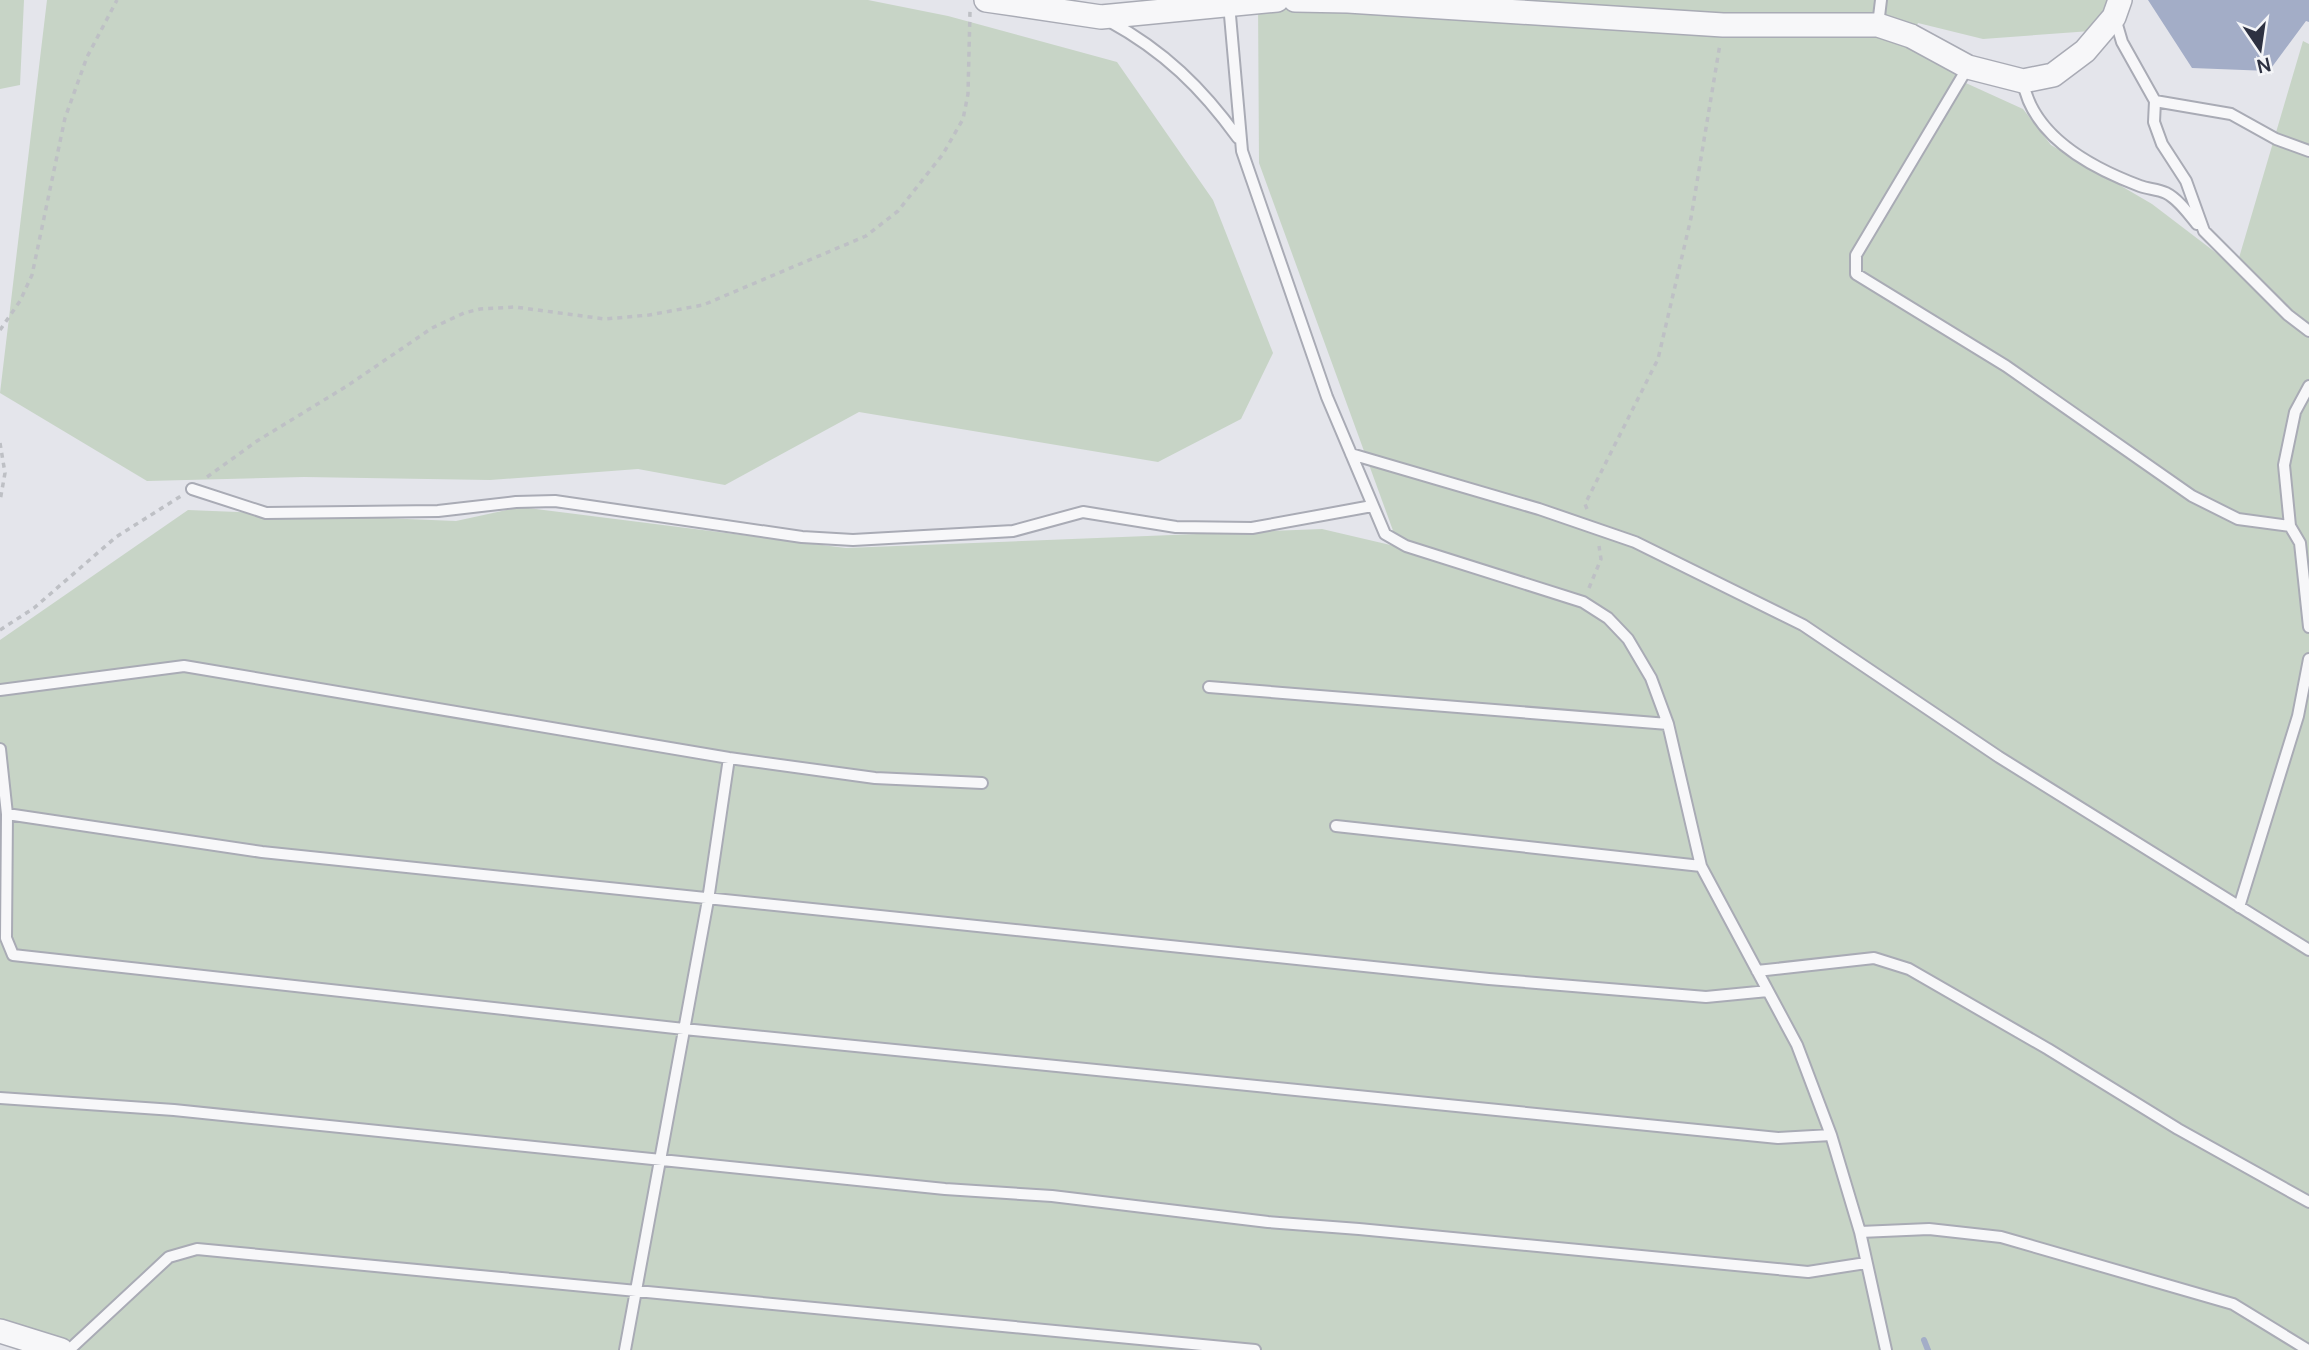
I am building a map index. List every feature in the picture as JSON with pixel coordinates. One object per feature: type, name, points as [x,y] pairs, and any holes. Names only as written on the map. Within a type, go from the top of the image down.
[{"type":"street","points":[[986,0],[1101,17],[1277,0]]},
{"type":"street","points":[[1295,0],[1723,26],[1878,25],[1911,36],[1968,67],[2023,81],[2053,75],[2085,51],[2117,8]]},
{"type":"street","points":[[0,1331],[61,1350]]},
{"type":"lane","points":[[1878,25],[1881,0]]},
{"type":"lane","points":[[1229,4],[1240,141],[1327,397],[1385,534],[1406,546],[1583,602],[1608,618],[1628,639],[1651,678],[1668,724],[1701,866],[1797,1045],[1830,1135],[1860,1232],[1886,1350]]},
{"type":"lane","points":[[2117,8],[2122,42],[2155,101],[2154,122],[2162,144],[2186,181],[2204,231]]},
{"type":"lane","points":[[1101,17],[1141,38],[1167,58],[1215,106],[1240,141]]},
{"type":"lane","points":[[1968,67],[1856,255],[1856,274],[2006,366],[2192,496],[2238,519],[2290,526]]},
{"type":"lane","points":[[2023,81],[2025,97],[2053,137],[2068,149],[2112,174],[2142,187],[2166,193],[2288,315],[2309,331]]},
{"type":"lane","points":[[2155,101],[2231,114],[2276,139],[2309,151]]},
{"type":"lane","points":[[2309,386],[2295,412],[2284,465],[2290,526],[2300,543],[2309,626]]},
{"type":"lane","points":[[1351,454],[1539,509],[1635,542],[1803,625],[1999,757],[2309,950]]},
{"type":"lane","points":[[192,489],[266,513],[438,511],[516,502],[555,501],[802,537],[853,540],[1013,531],[1083,512],[1176,527],[1252,528],[1373,506]]},
{"type":"lane","points":[[2239,907],[2298,716],[2309,659]]},
{"type":"lane","points":[[0,690],[184,666],[729,758],[875,778],[982,783]]},
{"type":"lane","points":[[1209,687],[1668,724]]},
{"type":"lane","points":[[0,749],[6,814],[6,937],[13,956],[684,1029],[1777,1138],[1830,1135]]},
{"type":"lane","points":[[625,1350],[708,900],[729,758]]},
{"type":"lane","points":[[6,814],[262,852],[1489,979],[1706,997],[1768,991]]},
{"type":"lane","points":[[1336,826],[1701,866]]},
{"type":"lane","points":[[1757,971],[1874,958],[1909,969],[2048,1049],[2178,1129],[2309,1202]]},
{"type":"lane","points":[[0,1098],[174,1110],[945,1189],[1052,1196],[1268,1222],[1808,1272],[1866,1263]]},
{"type":"lane","points":[[1860,1232],[1929,1229],[2001,1237],[2233,1304],[2308,1350]]},
{"type":"lane","points":[[69,1350],[169,1257],[197,1249],[1255,1350]]},
{"type":"path","points":[[0,330],[20,301],[32,275],[65,118],[87,57],[117,0]]},
{"type":"path","points":[[0,630],[34,608],[116,537],[432,328],[464,313],[480,309],[515,307],[605,319],[649,315],[703,305],[866,236],[898,211],[943,154],[963,119],[968,94],[970,0]]},
{"type":"path","points":[[1583,602],[1601,559],[1595,529],[1585,504],[1658,359],[1691,218],[1723,26]]},
{"type":"path","points":[[0,443],[5,472],[0,501]]},
{"type":"green space","points":[[0,0],[24,0],[20,85],[0,89]]},
{"type":"green space","points":[[47,0],[868,0],[948,16],[1117,62],[1213,200],[1273,353],[1241,419],[1158,462],[859,412],[725,485],[638,469],[490,480],[304,477],[147,481],[0,393]]},
{"type":"green space","points":[[1258,0],[2112,0],[2091,31],[1983,39],[1918,23],[1907,45],[1954,64],[1957,79],[2023,109],[2051,145],[2152,204],[2236,268],[2303,41],[2309,44],[2309,1350],[74,1350],[0,1323],[0,640],[188,510],[456,521],[520,507],[846,548],[1322,529],[1399,547],[1259,163]]},
{"type":"water","points":[[2148,0],[2309,0],[2309,22],[2306,21],[2269,71],[2192,68]]},
{"type":"waterway","points":[[1924,1340],[1928,1350]]}]
